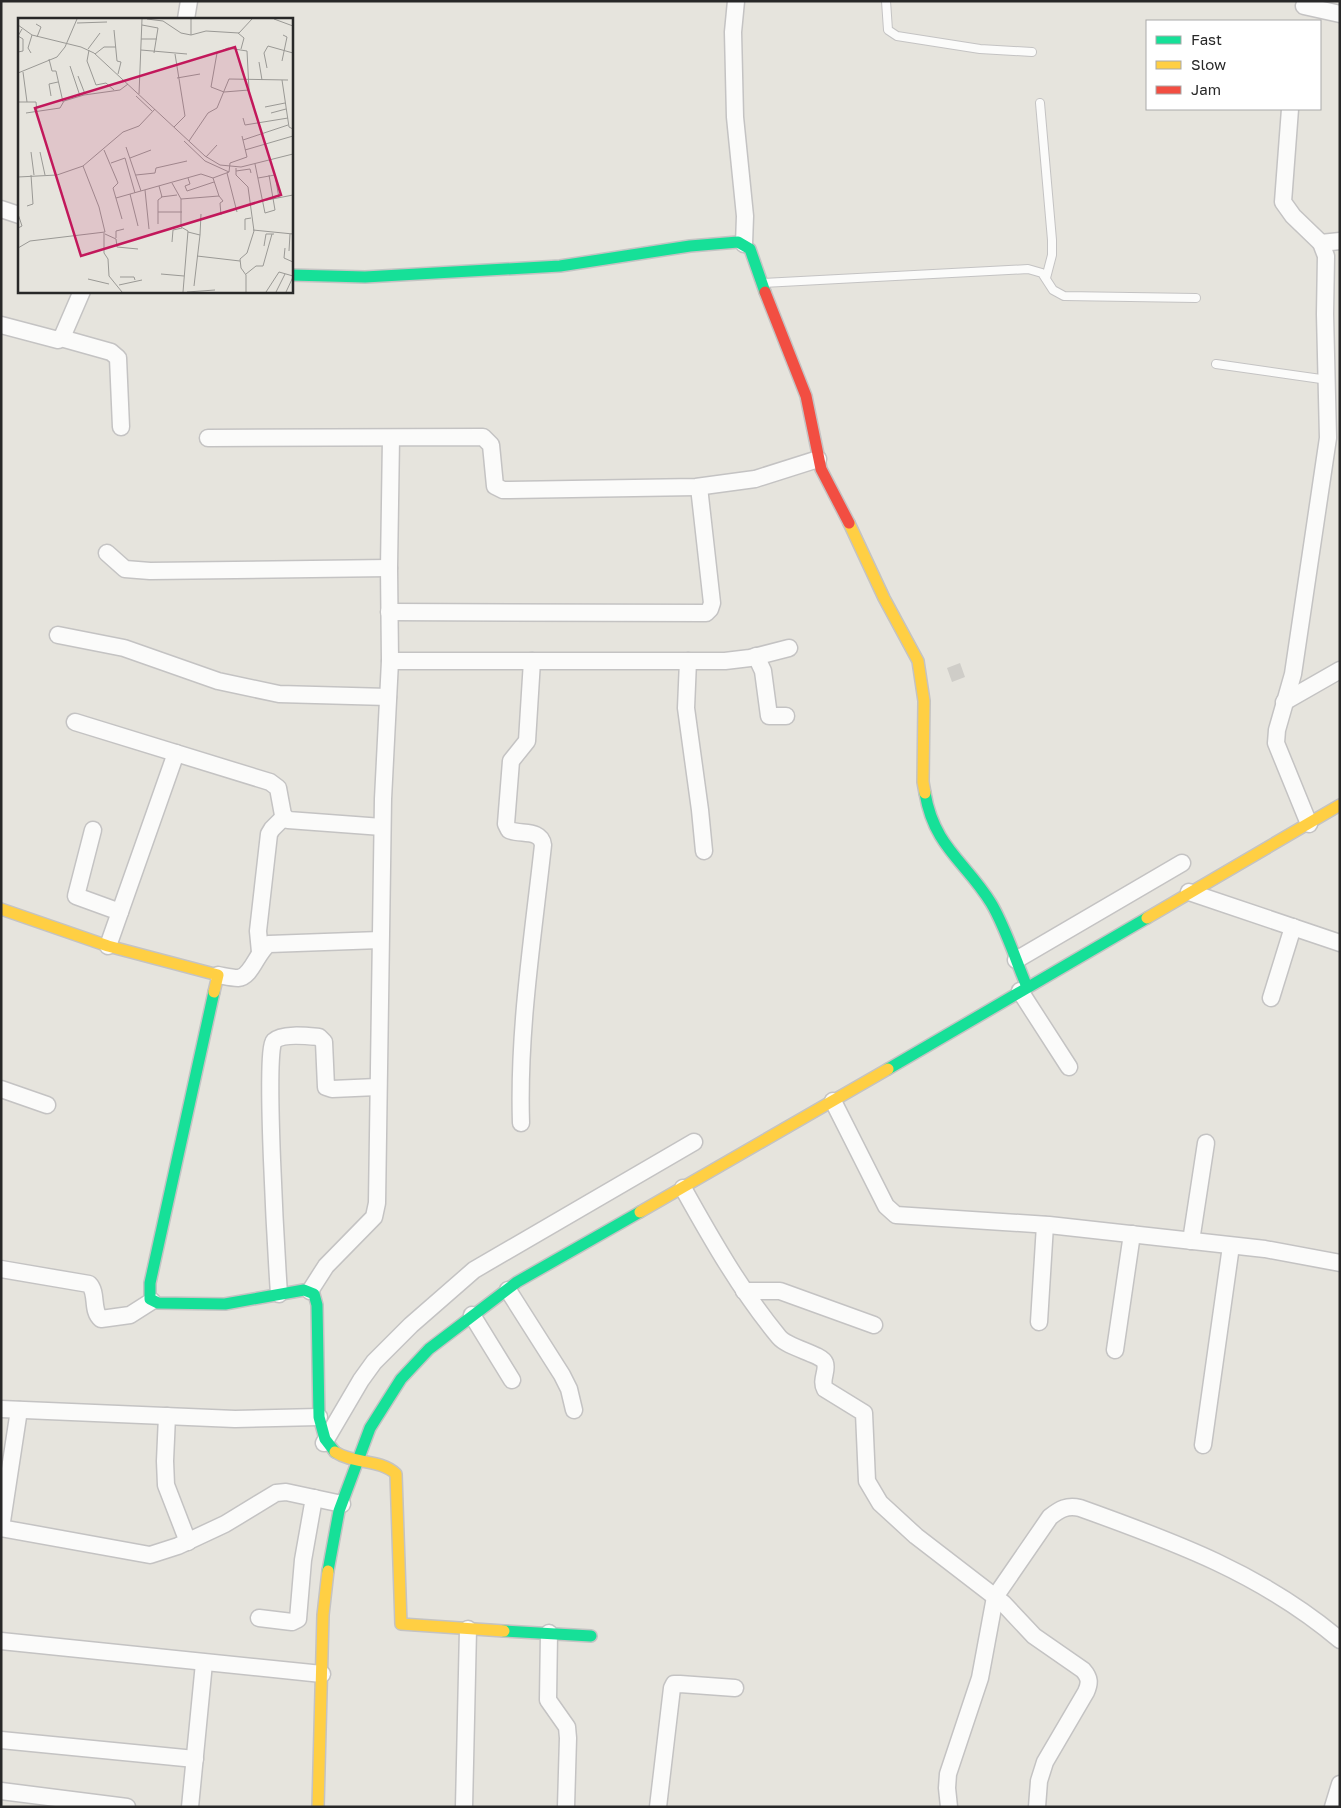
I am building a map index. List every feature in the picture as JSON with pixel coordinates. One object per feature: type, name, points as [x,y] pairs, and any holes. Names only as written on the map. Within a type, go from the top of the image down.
[{"type":"street","points":[[186,18],[189,1]]},
{"type":"street","points":[[736,1],[733,32],[734,101],[745,216],[744,244]]},
{"type":"street","points":[[1304,10],[1340,14]]},
{"type":"street","points":[[1290,110],[1283,202],[1293,216],[1321,243],[1326,256],[1333,294],[1328,380],[1334,401],[1334,448],[1295,664],[1277,730],[1276,743],[1304,812]]},
{"type":"street","points":[[1,208],[18,215]]},
{"type":"street","points":[[292,275],[365,277],[560,266],[690,246],[738,242],[750,249],[761,283],[806,396],[818,459],[824,477],[841,507],[884,598],[918,661],[924,701],[923,782],[928,811],[945,846],[991,903],[1016,960],[1023,989],[1069,1067]]},
{"type":"street","points":[[1321,243],[1340,242]]},
{"type":"street","points":[[61,338],[82,292]]},
{"type":"street","points":[[1,325],[55,340],[61,338],[111,352],[118,358],[121,427]]},
{"type":"street","points":[[208,438],[483,437],[491,444],[495,486],[502,490],[698,487],[755,478],[818,459]]},
{"type":"street","points":[[310,1291],[326,1266],[374,1217],[377,1203],[377,1086],[382,826],[390,661],[391,438]]},
{"type":"street","points":[[389,612],[706,613],[712,603],[698,487]]},
{"type":"street","points":[[108,553],[125,569],[142,571],[389,568]]},
{"type":"street","points":[[58,635],[124,648],[218,681],[279,694],[388,697]]},
{"type":"street","points":[[390,661],[725,662],[789,648]]},
{"type":"street","points":[[756,656],[763,671],[769,716],[786,716]]},
{"type":"street","points":[[521,1123],[521,1063],[543,845],[542,839],[539,836],[509,830],[506,824],[511,761],[527,741],[532,661]]},
{"type":"street","points":[[688,661],[686,708],[704,851]]},
{"type":"street","points":[[1284,702],[1340,670]]},
{"type":"street","points":[[75,722],[274,785],[280,796],[284,817],[288,820],[382,826]]},
{"type":"street","points":[[108,946],[176,753]]},
{"type":"street","points":[[259,1618],[292,1622],[298,1619],[303,1560],[348,1458],[370,1428],[401,1379],[429,1349],[472,1315],[508,1290],[1189,892],[1304,812],[1340,805]]},
{"type":"street","points":[[260,952],[258,931],[270,834],[272,829],[284,817]]},
{"type":"street","points":[[93,830],[76,896],[120,912]]},
{"type":"street","points":[[1016,960],[1182,863]]},
{"type":"street","points":[[1189,892],[1340,943]]},
{"type":"street","points":[[1,909],[108,946],[218,975],[239,978],[244,976],[260,952],[269,944],[380,940]]},
{"type":"street","points":[[1271,998],[1294,927]]},
{"type":"street","points":[[152,1301],[149,1293],[152,1274],[218,975]]},
{"type":"street","points":[[279,1294],[270,1091],[270,1049],[272,1043],[281,1037],[319,1037],[324,1042],[326,1087],[332,1089],[377,1086]]},
{"type":"street","points":[[1,1089],[47,1105]]},
{"type":"street","points":[[834,1101],[886,1206],[896,1215],[1045,1225],[1231,1246],[1265,1248],[1340,1263]]},
{"type":"street","points":[[324,1443],[361,1380],[374,1362],[410,1325],[474,1270],[694,1142]]},
{"type":"street","points":[[1190,1240],[1206,1143]]},
{"type":"street","points":[[683,1188],[744,1291],[785,1343],[824,1361],[823,1383],[825,1389],[864,1413],[867,1481],[880,1503],[916,1536],[995,1597],[1034,1636],[1083,1670],[1088,1677],[1090,1684],[1042,1770],[1037,1807]]},
{"type":"street","points":[[1039,1322],[1045,1225]]},
{"type":"street","points":[[1115,1350],[1132,1234]]},
{"type":"street","points":[[1203,1446],[1231,1246]]},
{"type":"street","points":[[1,1269],[89,1284],[94,1290],[97,1315],[101,1319],[130,1315],[152,1301],[225,1304],[279,1294],[310,1291]]},
{"type":"street","points":[[508,1290],[562,1374],[569,1388],[574,1410]]},
{"type":"street","points":[[310,1291],[316,1297],[317,1305],[319,1417],[324,1443],[348,1458],[389,1468],[396,1474],[401,1624],[591,1636]]},
{"type":"street","points":[[744,1291],[780,1291],[874,1325]]},
{"type":"street","points":[[472,1315],[512,1380]]},
{"type":"street","points":[[1,1409],[235,1419],[319,1417]]},
{"type":"street","points":[[19,1410],[1,1528],[143,1555],[157,1554],[188,1542],[225,1524],[276,1493],[286,1492],[328,1501]]},
{"type":"street","points":[[167,1416],[166,1485],[188,1542]]},
{"type":"street","points":[[318,1807],[313,1673],[323,1615],[331,1549],[328,1501]]},
{"type":"street","points":[[949,1807],[948,1774],[980,1678],[995,1597],[1050,1517],[1059,1510],[1074,1507],[1156,1535],[1231,1568],[1280,1598],[1340,1640]]},
{"type":"street","points":[[464,1807],[468,1629]]},
{"type":"street","points":[[549,1633],[548,1700],[567,1727],[566,1807]]},
{"type":"street","points":[[1,1641],[313,1673]]},
{"type":"street","points":[[190,1807],[204,1663]]},
{"type":"street","points":[[658,1807],[670,1694],[674,1684],[735,1688]]},
{"type":"street","points":[[1,1740],[195,1759]]},
{"type":"street","points":[[1332,1807],[1340,1784]]},
{"type":"street","points":[[1,1791],[119,1806]]},
{"type":"lane","points":[[886,1],[886,24],[888,30],[897,36],[980,49],[1032,52]]},
{"type":"lane","points":[[1040,103],[1052,240],[1052,255],[1046,278]]},
{"type":"lane","points":[[761,283],[1028,269],[1042,273],[1053,290],[1064,296],[1196,298]]},
{"type":"lane","points":[[1216,364],[1328,380]]},
{"type":"building","points":[[960,663],[965,677],[952,682],[947,668]]},
{"type":"traffic: fast","points":[[292,275],[365,277],[560,266],[690,246],[738,242],[750,249],[765,292]]},
{"type":"traffic: fast","points":[[925,793],[929,812],[943,841],[981,889],[996,912],[1027,987]]},
{"type":"traffic: fast","points":[[888,1069],[1147,918]]},
{"type":"traffic: fast","points":[[214,992],[150,1283],[150,1299],[158,1303],[225,1304],[304,1290],[314,1294],[317,1305],[319,1417],[325,1439],[335,1452]]},
{"type":"traffic: fast","points":[[328,1571],[339,1511],[370,1428],[401,1379],[429,1349],[517,1282],[640,1212]]},
{"type":"traffic: fast","points":[[504,1631],[591,1636]]},
{"type":"traffic: slow","points":[[849,523],[884,598],[918,661],[924,701],[923,782],[925,793]]},
{"type":"traffic: slow","points":[[1147,918],[1340,805]]},
{"type":"traffic: slow","points":[[1,909],[108,946],[218,975],[214,992]]},
{"type":"traffic: slow","points":[[640,1212],[888,1069]]},
{"type":"traffic: slow","points":[[335,1452],[342,1456],[383,1466],[396,1474],[401,1624],[504,1631]]},
{"type":"traffic: slow","points":[[318,1807],[323,1615],[328,1571]]},
{"type":"traffic: jam","points":[[765,292],[806,396],[821,469],[849,523]]}]
